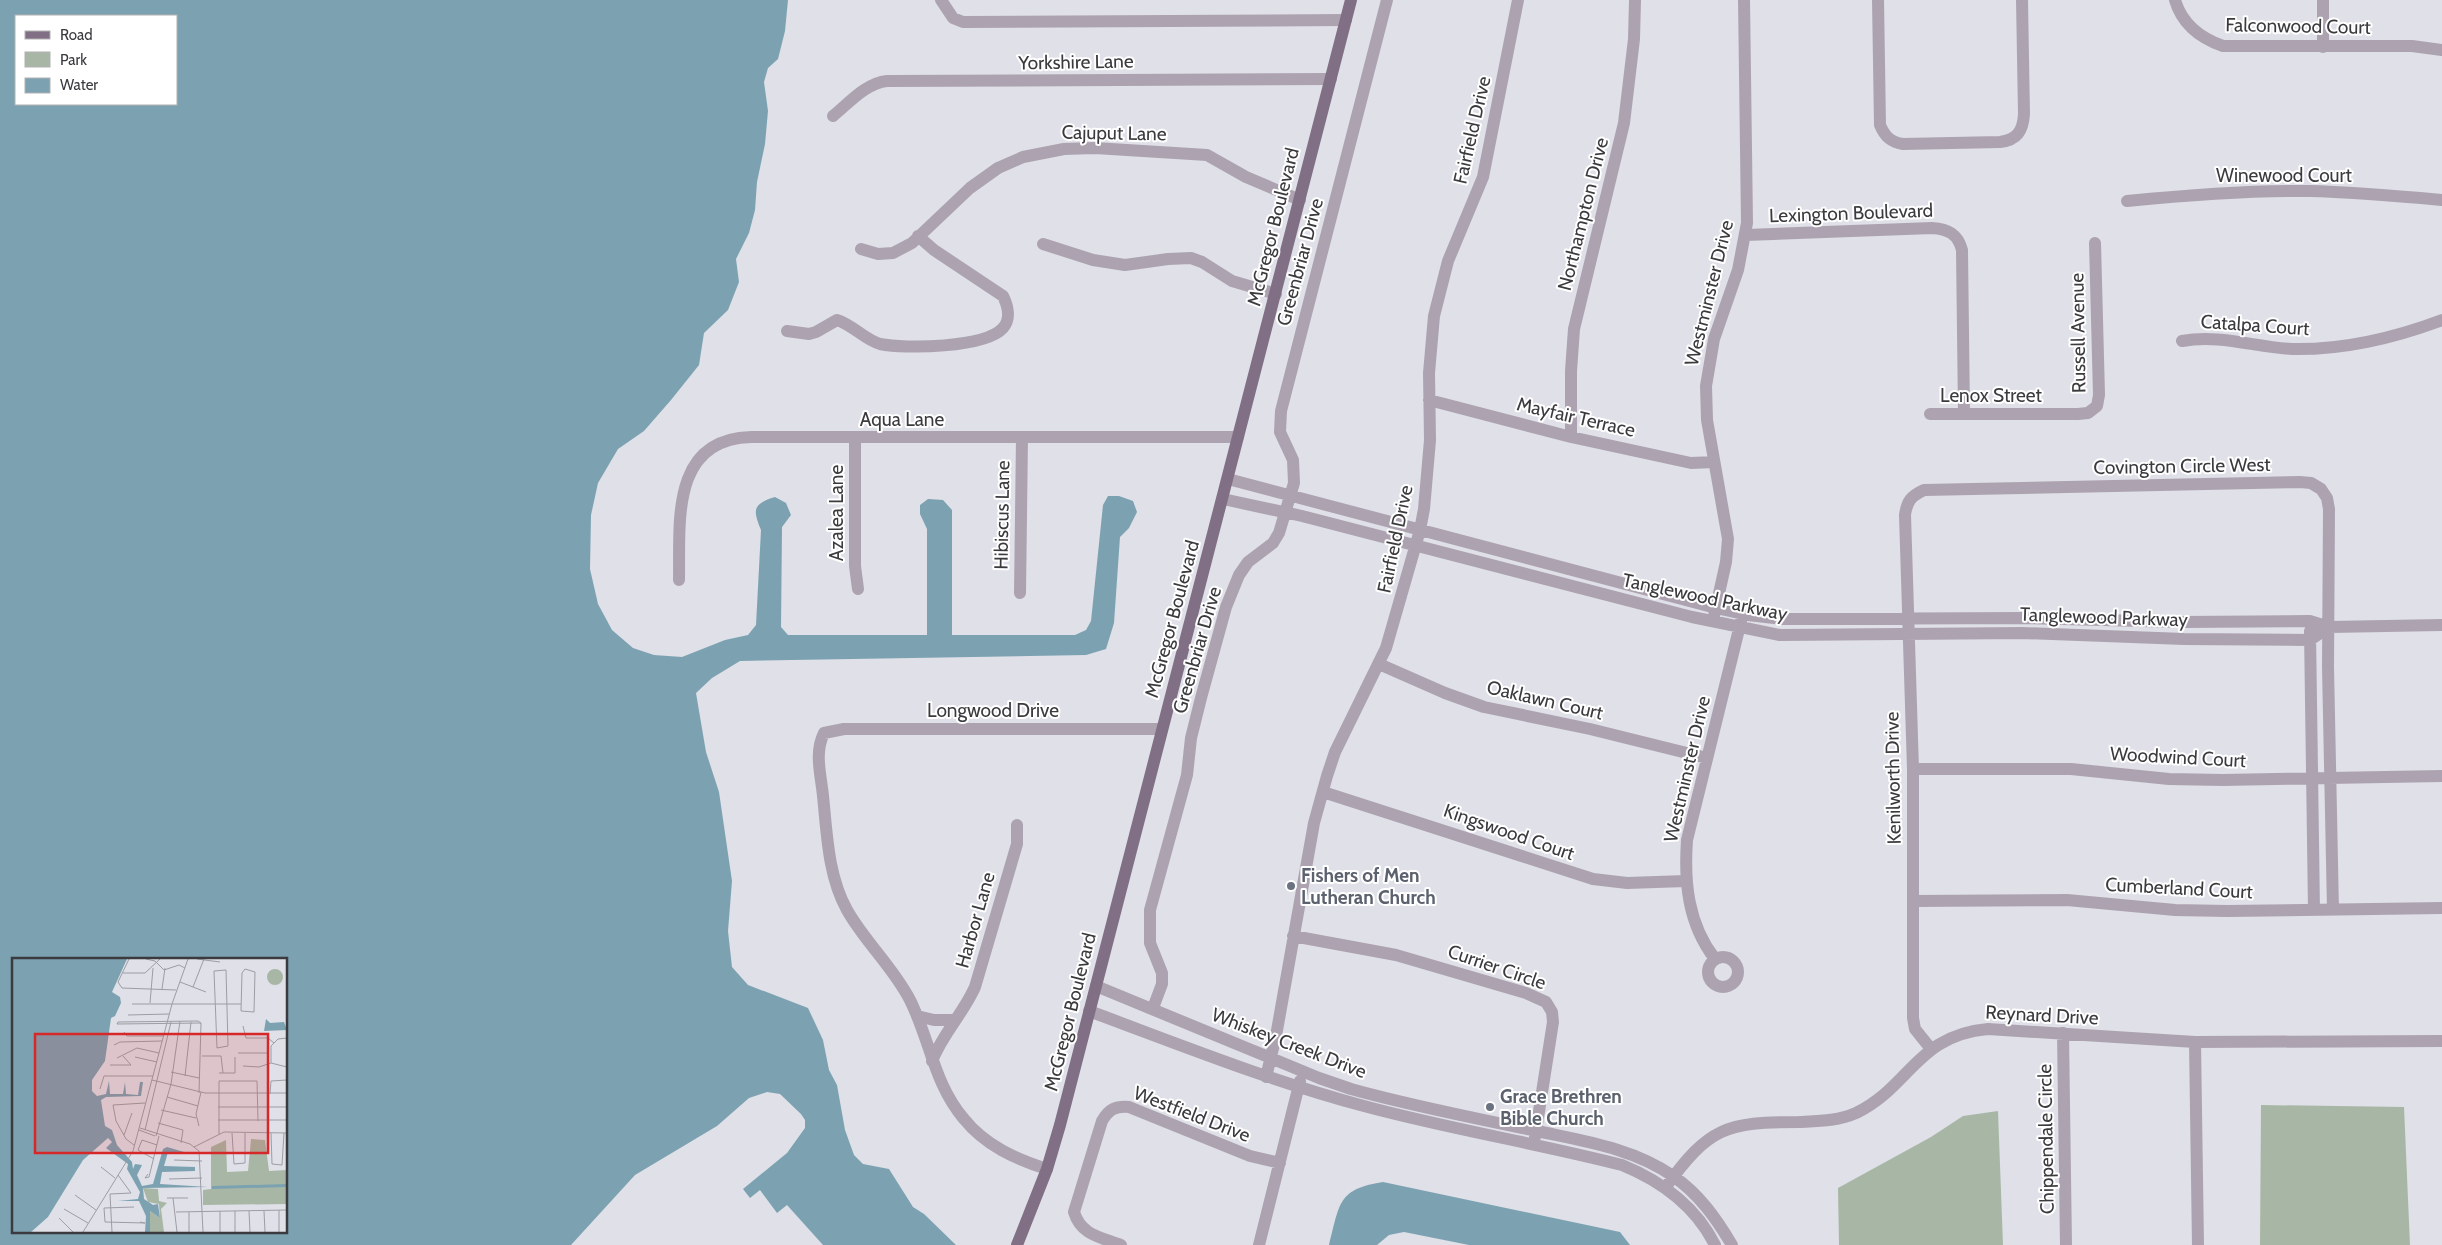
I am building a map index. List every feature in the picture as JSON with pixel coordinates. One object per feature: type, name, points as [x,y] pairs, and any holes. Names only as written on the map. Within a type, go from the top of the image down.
[{"type":"main road","name":"McGregor Boulevard","points":[[1017,1245],[1047,1169],[1223,499],[1351,0]]},
{"type":"street","points":[[941,0],[953,18],[963,22],[1346,20]]},
{"type":"street","name":"Greenbriar Drive","points":[[1153,1008],[1162,984],[1162,973],[1150,942],[1149,921],[1187,776],[1191,738],[1200,698],[1226,607],[1239,575],[1248,562],[1273,543],[1284,523],[1295,470],[1293,460],[1280,432],[1281,410],[1387,0]]},
{"type":"street","name":"Fairfield Drive","points":[[1266,1078],[1314,823],[1335,752],[1379,664],[1394,628],[1420,530],[1428,465],[1431,338],[1436,307],[1448,261],[1483,177],[1518,0]]},
{"type":"street","name":"Northampton Drive","points":[[1571,437],[1571,372],[1574,329],[1624,123],[1634,39],[1635,0]]},
{"type":"street","name":"Westminster Drive","points":[[1712,622],[1726,562],[1728,539],[1714,462],[1706,397],[1708,364],[1714,339],[1738,270],[1746,235],[1748,210],[1744,0]]},
{"type":"street","points":[[1878,0],[1880,125],[1884,135],[1893,142],[1903,144],[2000,142],[2010,141],[2019,135],[2023,125],[2024,114],[2022,0]]},
{"type":"street","name":"Falconwood Court","points":[[2175,0],[2179,12],[2194,30],[2206,40],[2223,46],[2412,46],[2442,50]]},
{"type":"street","points":[[2323,0],[2323,46]]},
{"type":"street","name":"Yorkshire Lane","points":[[833,116],[866,88],[876,82],[887,81],[1331,79]]},
{"type":"street","name":"Cajuput Lane","points":[[861,250],[878,254],[893,253],[912,243],[970,188],[998,168],[1023,157],[1064,149],[1104,148],[1206,155],[1246,177],[1300,200]]},
{"type":"street","name":"Winewood Court","points":[[2127,201],[2220,193],[2300,191],[2365,193],[2442,200]]},
{"type":"street","name":"Lexington Boulevard","points":[[1746,235],[1932,228],[1952,232],[1959,240],[1962,250],[1964,413]]},
{"type":"street","points":[[787,331],[809,334],[837,320],[856,329],[878,344],[952,346],[968,343],[1003,328],[1008,318],[1008,306],[998,292],[934,250],[918,236]]},
{"type":"street","name":"Russell Avenue","points":[[2052,414],[2088,413],[2097,406],[2095,243]]},
{"type":"street","points":[[1043,244],[1093,260],[1125,265],[1174,258],[1191,258],[1202,262],[1232,281],[1276,294]]},
{"type":"street","name":"Catalpa Court","points":[[2182,341],[2212,338],[2292,349],[2341,346],[2393,337],[2442,320]]},
{"type":"street","name":"Mayfair Terrace","points":[[1429,400],[1571,437],[1691,463],[1714,462]]},
{"type":"street","name":"Lenox Street","points":[[1930,414],[2052,414]]},
{"type":"street","name":"Aqua Lane","points":[[679,580],[681,498],[688,476],[707,450],[727,440],[739,437],[1238,438]]},
{"type":"street","name":"Hibiscus Lane","points":[[1020,593],[1022,437]]},
{"type":"street","name":"Azalea Lane","points":[[855,438],[855,566],[858,589]]},
{"type":"street","name":"Tanglewood Parkway","points":[[1228,479],[1716,608],[1742,614],[1782,619],[1814,621],[2043,618],[2177,622],[2310,621],[2329,626],[2442,625]]},
{"type":"street","name":"Covington Circle West","points":[[1908,502],[1914,495],[1924,490],[1943,488],[2311,483],[2322,489],[2327,498],[2329,509],[2329,626]]},
{"type":"street","name":"Tanglewood Parkway","points":[[1223,499],[1286,512],[1712,622],[1780,635],[2043,633],[2177,639],[2310,640]]},
{"type":"street","name":"Kenilworth Drive","points":[[1908,502],[1905,515],[1907,635],[1913,769],[1913,1018],[1915,1029],[1931,1049]]},
{"type":"street","name":"Westminster Drive","points":[[1715,959],[1696,929],[1686,881],[1687,840],[1742,614]]},
{"type":"street","points":[[2043,618],[2043,633]]},
{"type":"street","points":[[2310,621],[2314,910]]},
{"type":"street","points":[[2177,622],[2177,639]]},
{"type":"street","points":[[2310,640],[2329,626]]},
{"type":"street","points":[[2329,626],[2332,910]]},
{"type":"street","name":"Oaklawn Court","points":[[1379,664],[1445,693],[1484,707],[1590,729],[1706,758]]},
{"type":"street","name":"Longwood Drive","points":[[917,1016],[898,980],[852,917],[837,886],[829,850],[819,764],[819,743],[824,733],[844,729],[1162,729]]},
{"type":"street","name":"Woodwind Court","points":[[1913,769],[2071,769],[2168,779],[2331,779],[2442,776]]},
{"type":"street","name":"Kingswood Court","points":[[1323,792],[1585,877],[1627,884],[1686,881]]},
{"type":"street","name":"Harbor Lane","points":[[932,1061],[940,1040],[975,987],[1017,844],[1017,825]]},
{"type":"street","name":"Cumberland Court","points":[[1914,901],[2067,900],[2175,910],[2442,908]]},
{"type":"street","name":"Currier Circle","points":[[1294,936],[1431,964],[1526,993],[1546,1002],[1552,1012],[1552,1022],[1534,1145]]},
{"type":"street","name":"Whiskey Creek Drive","points":[[1096,986],[1302,1071],[1383,1098],[1627,1152],[1674,1176],[1712,1214],[1732,1245]]},
{"type":"street","name":"Whiskey Creek Drive","points":[[1089,1011],[1266,1078],[1298,1088],[1398,1115],[1622,1165],[1665,1188],[1692,1211],[1715,1245]]},
{"type":"street","points":[[917,1016],[934,1020],[954,1020]]},
{"type":"street","points":[[917,1016],[943,1091],[951,1104],[973,1129],[1005,1152],[1047,1169]]},
{"type":"street","name":"Reynard Drive","points":[[1665,1188],[1705,1141],[1732,1127],[1759,1122],[1828,1120],[1854,1114],[1879,1097],[1931,1049],[1949,1037],[1974,1030],[2063,1033],[2195,1042],[2442,1042]]},
{"type":"street","name":"Chippendale Circle","points":[[2063,1033],[2066,1245]]},
{"type":"street","points":[[2195,1042],[2198,1245]]},
{"type":"street","points":[[1259,1245],[1302,1071]]},
{"type":"street","name":"Westfield Drive","points":[[1121,1245],[1087,1232],[1078,1223],[1074,1212],[1102,1121],[1108,1112],[1118,1106],[1129,1107],[1256,1158],[1280,1162]]},
{"type":"green space","points":[[2261,1105],[2404,1107],[2410,1245],[2260,1245]]},
{"type":"green space","points":[[1998,1111],[2003,1245],[1839,1245],[1838,1188],[1931,1137],[1963,1116]]},
{"type":"water","points":[[0,0],[788,0],[785,31],[778,59],[768,68],[764,82],[768,111],[765,144],[757,182],[755,210],[749,233],[736,259],[739,282],[728,310],[704,333],[699,365],[644,431],[618,449],[598,483],[591,515],[590,569],[598,604],[612,630],[633,648],[654,655],[682,657],[725,640],[748,635],[756,625],[761,530],[756,509],[762,502],[775,497],[786,503],[791,515],[782,527],[781,627],[788,635],[927,635],[927,529],[920,514],[920,505],[928,499],[943,500],[952,510],[952,635],[1075,635],[1086,630],[1091,621],[1103,505],[1108,496],[1119,496],[1133,501],[1137,512],[1129,528],[1120,537],[1114,623],[1106,649],[1086,655],[740,661],[712,678],[696,693],[706,752],[719,792],[732,881],[728,931],[732,967],[748,985],[808,1008],[823,1040],[829,1070],[837,1085],[845,1130],[854,1155],[863,1164],[889,1169],[913,1207],[924,1214],[956,1245],[823,1245],[787,1205],[777,1213],[760,1190],[750,1198],[743,1189],[787,1153],[805,1128],[805,1120],[801,1114],[780,1094],[767,1092],[749,1098],[717,1126],[635,1175],[571,1245],[0,1245]]},
{"type":"water","points":[[1383,1182],[1620,1232],[1630,1245],[1469,1245],[1404,1232],[1389,1235],[1377,1245],[1329,1245],[1339,1209],[1349,1194],[1368,1185]]},
{"type":"place","name":"Fishers of Men Lutheran Church","points":[[1291,886]]},
{"type":"place","name":"Grace Brethren Bible Church","points":[[1490,1107]]}]
